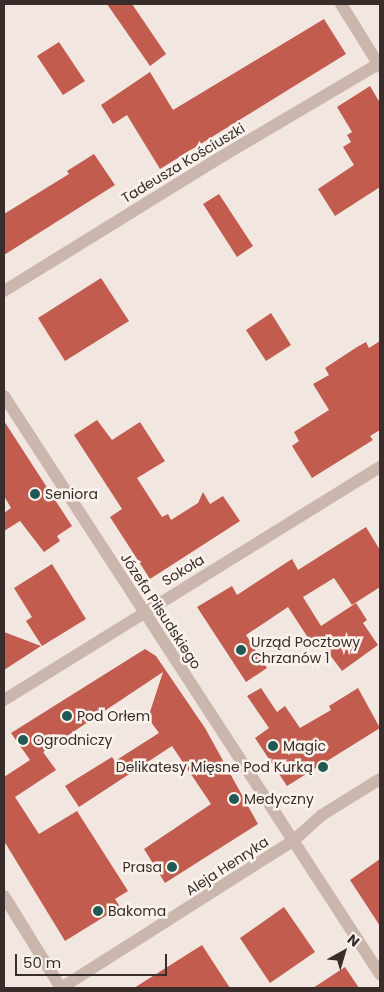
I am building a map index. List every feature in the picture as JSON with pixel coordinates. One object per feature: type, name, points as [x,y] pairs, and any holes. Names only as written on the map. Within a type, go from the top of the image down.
[{"type":"street","points":[[341,4],[380,65]]},
{"type":"street","name":"Tadeusza Kościuszki","points":[[4,291],[380,65]]},
{"type":"street","name":"Józefa Piłsudskiego","points":[[4,396],[380,974]]},
{"type":"street","name":"Sokoła","points":[[4,700],[380,467]]},
{"type":"street","name":"Aleja Henryka","points":[[61,988],[293,841],[322,816],[380,779]]},
{"type":"street","points":[[4,896],[61,988]]},
{"type":"building","points":[[107,4],[132,4],[166,54],[150,66]]},
{"type":"building","points":[[324,19],[346,54],[160,169],[127,115],[113,124],[101,105],[150,72],[173,110]]},
{"type":"building","points":[[59,42],[85,81],[63,95],[37,56]]},
{"type":"building","points":[[370,86],[380,103],[380,187],[335,216],[318,189],[354,165],[343,147],[351,142],[347,135],[352,132],[337,107]]},
{"type":"building","points":[[94,154],[115,185],[4,255],[4,214],[69,174],[67,171]]},
{"type":"building","points":[[219,194],[253,246],[237,257],[203,204]]},
{"type":"building","points":[[101,278],[129,321],[65,361],[38,318]]},
{"type":"building","points":[[271,313],[291,345],[266,361],[246,330]]},
{"type":"building","points":[[380,341],[380,430],[370,436],[373,440],[312,478],[292,446],[299,441],[294,432],[329,410],[313,384],[329,375],[325,368],[357,347],[366,342],[369,348]]},
{"type":"building","points":[[97,420],[112,440],[140,422],[165,461],[137,478],[162,517],[168,514],[171,520],[198,503],[203,492],[210,504],[223,496],[240,521],[150,579],[110,517],[122,509],[74,435]]},
{"type":"building","points":[[4,421],[72,526],[57,536],[60,541],[44,552],[20,521],[4,531],[4,513],[11,508],[4,496]]},
{"type":"building","points":[[366,527],[380,550],[380,587],[352,605],[334,578],[303,597],[321,626],[356,603],[367,620],[363,623],[378,645],[342,671],[321,643],[314,647],[288,607],[246,635],[267,668],[246,682],[197,607],[232,586],[237,595],[292,559],[298,570]]},
{"type":"building","points":[[52,564],[86,619],[42,646],[26,621],[32,617],[14,588]]},
{"type":"building","points":[[4,632],[41,646],[4,670]]},
{"type":"building","points":[[145,649],[156,656],[205,728],[258,824],[165,883],[144,849],[211,804],[172,746],[79,807],[65,786],[112,757],[115,761],[159,733],[148,718],[163,672],[43,752],[56,770],[15,797],[39,834],[77,811],[128,891],[115,899],[120,907],[65,941],[4,841],[4,777],[30,760],[11,733]]},
{"type":"building","points":[[261,688],[277,712],[285,706],[300,728],[331,710],[329,706],[358,688],[380,728],[287,786],[255,738],[269,728],[247,696]]},
{"type":"building","points":[[380,859],[380,926],[350,880]]},
{"type":"building","points":[[284,907],[315,952],[270,983],[240,938]]},
{"type":"building","points":[[202,945],[230,988],[134,988]]},
{"type":"building","points":[[345,967],[359,988],[313,988]]},
{"type":"place","name":"Seniora","points":[[35,494]]},
{"type":"place","name":"Urząd Pocztowy Chrzanów 1","points":[[241,650]]},
{"type":"place","name":"Pod Orłem","points":[[67,716]]},
{"type":"place","name":"Ogrodniczy","points":[[23,740]]},
{"type":"place","name":"Magic","points":[[273,746]]},
{"type":"place","name":"Delikatesy Mięsne Pod Kurką","points":[[323,767]]},
{"type":"place","name":"Medyczny","points":[[234,799]]},
{"type":"place","name":"Prasa","points":[[172,867]]},
{"type":"place","name":"Bakoma","points":[[98,911]]}]
